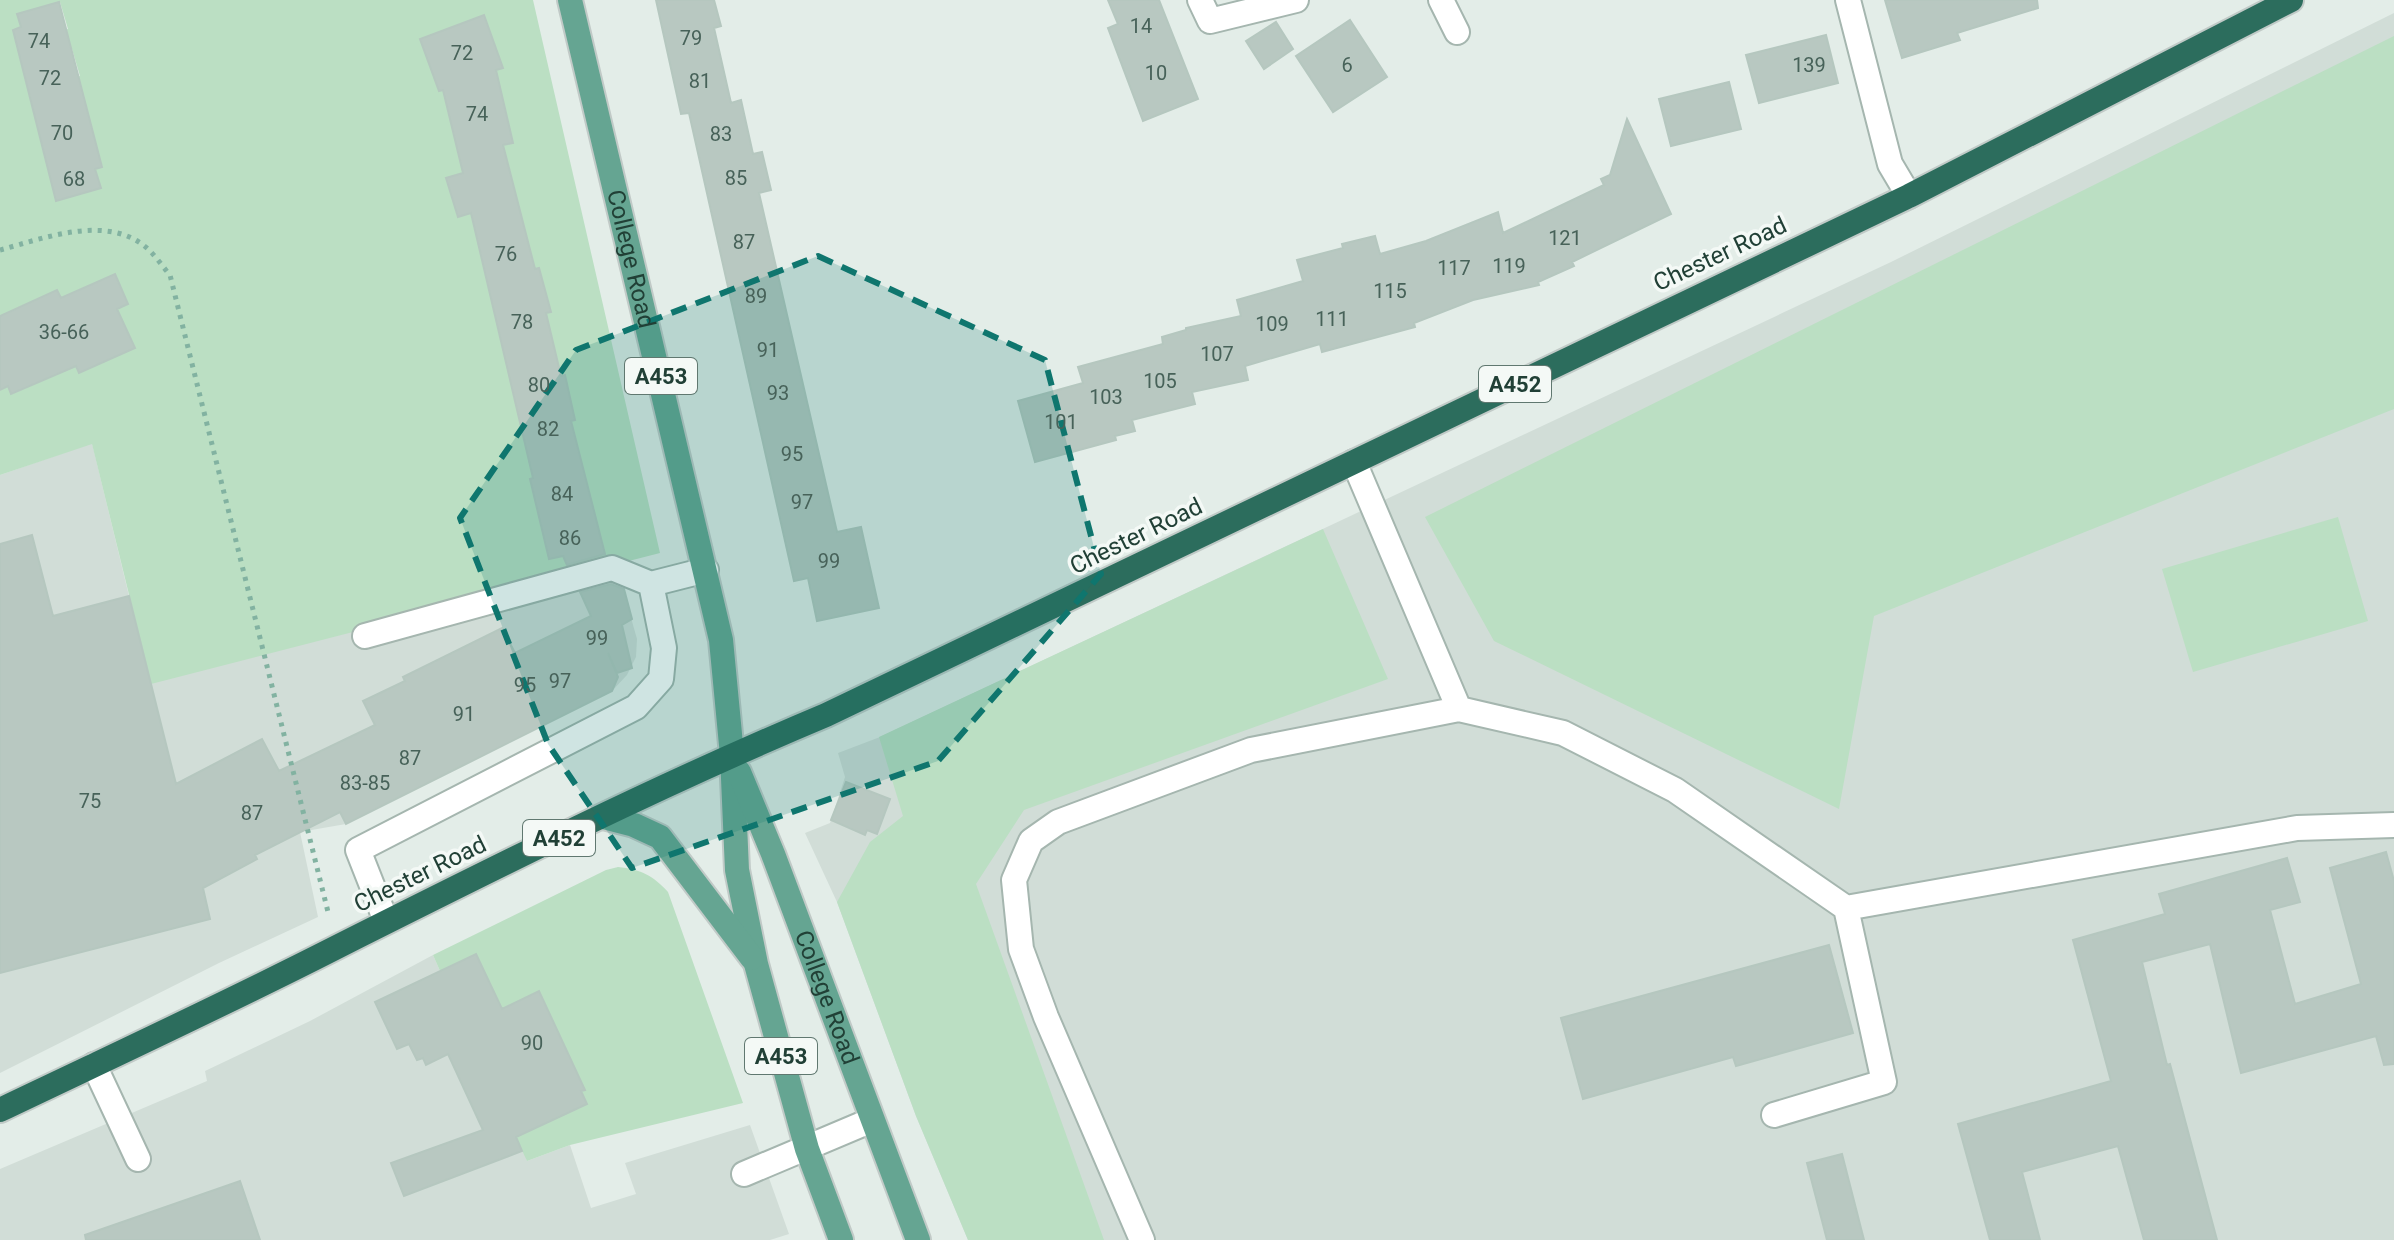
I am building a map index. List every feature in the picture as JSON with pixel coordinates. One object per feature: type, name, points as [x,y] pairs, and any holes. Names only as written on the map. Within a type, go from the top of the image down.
[{"type":"highway","name":"Chester Road","points":[[0,1110],[732,755],[826,715],[1909,196],[2291,0]]},
{"type":"main road","name":"College Road","points":[[570,0],[721,640],[732,755],[737,870],[756,964],[807,1149],[841,1240]]},
{"type":"main road","name":"College Road","points":[[732,755],[773,854],[918,1240]]},
{"type":"main road","name":"College Road","points":[[603,817],[634,825],[660,837],[756,964]]},
{"type":"street","points":[[1200,0],[1210,21],[1296,0]]},
{"type":"street","points":[[1441,0],[1457,32]]},
{"type":"street","points":[[1848,0],[1890,164],[1909,196]]},
{"type":"street","points":[[1354,462],[1459,709]]},
{"type":"street","points":[[365,636],[612,568],[651,584],[706,570]]},
{"type":"street","points":[[386,921],[358,850],[636,707],[661,679],[664,648],[651,584]]},
{"type":"street","points":[[1142,1240],[1046,1017],[1021,949],[1014,880],[1031,841],[1058,822],[1251,750],[1459,709],[1563,733],[1675,790],[1846,908],[1884,1082],[1774,1115]]},
{"type":"street","points":[[1846,908],[2297,828],[2394,825]]},
{"type":"street","points":[[94,1065],[138,1159]]},
{"type":"street","points":[[744,1174],[872,1120]]},
{"type":"path","points":[[0,250],[72,231],[98,230],[121,235],[148,248],[170,275],[337,948]]},
{"type":"highlighted area","points":[[818,256],[1045,360],[1101,574],[938,761],[632,868],[548,744],[460,518],[576,350]]},
{"type":"shaded area","points":[[2394,13],[2394,1240],[968,1240],[916,1116],[837,902],[805,833],[830,823],[845,777],[838,753],[880,737],[1891,262]]},
{"type":"shaded area","points":[[92,443],[129,596],[616,565],[637,639],[636,657],[627,675],[612,691],[346,824],[300,832],[318,917],[0,1073],[0,475]]},
{"type":"shaded area","points":[[476,954],[527,1161],[570,1145],[591,1208],[636,1194],[625,1163],[750,1125],[789,1234],[770,1240],[0,1240],[0,1169],[207,1081],[205,1071],[310,1021],[433,955],[440,971]]},
{"type":"green space","points":[[0,0],[533,0],[660,553],[151,684],[92,444],[0,475],[0,390],[8,386],[12,394],[76,366],[79,373],[134,347],[117,309],[61,298],[57,290],[0,316]],"holes":[[[60,2],[68,29],[59,31],[65,51],[72,49],[80,76],[71,79],[83,95],[101,167],[95,169],[101,187],[56,200],[13,30],[21,27],[18,14]]]},
{"type":"green space","points":[[2394,36],[2394,409],[1874,616],[1839,809],[1494,641],[1425,517]]},
{"type":"green space","points":[[2338,517],[2368,621],[2193,672],[2162,569]]},
{"type":"green space","points":[[1323,529],[1388,679],[1024,810],[976,884],[1104,1240],[968,1240],[916,1116],[837,902],[870,842],[903,816],[879,737]]},
{"type":"green space","points":[[618,867],[646,874],[668,892],[743,1103],[570,1145],[527,1161],[489,1080],[476,954],[440,971],[433,955],[606,870]]},
{"type":"building","points":[[656,0],[714,0],[721,26],[714,28],[731,103],[741,100],[753,154],[762,152],[771,190],[759,193],[837,532],[861,527],[879,608],[817,621],[808,578],[794,581],[689,113],[681,114]]},
{"type":"building","points":[[1108,0],[1159,0],[1198,99],[1143,121],[1108,28],[1118,24]]},
{"type":"building","points":[[1885,0],[2037,0],[2038,8],[1957,33],[1960,40],[1902,58]]},
{"type":"building","points":[[59,2],[102,167],[95,169],[101,188],[56,201],[13,30],[21,27],[17,14]]},
{"type":"building","points":[[484,15],[503,68],[496,70],[513,143],[503,145],[535,269],[539,268],[551,312],[546,313],[561,376],[565,375],[575,420],[571,421],[605,554],[567,565],[563,556],[549,559],[471,213],[458,217],[446,178],[463,173],[443,90],[439,91],[420,39]]},
{"type":"building","points":[[1350,20],[1387,77],[1333,112],[1296,56]]},
{"type":"building","points":[[1276,22],[1293,49],[1264,69],[1246,41]]},
{"type":"building","points":[[1826,35],[1838,83],[1759,103],[1746,55]]},
{"type":"building","points":[[1729,82],[1741,129],[1671,146],[1659,99]]},
{"type":"building","points":[[1627,119],[1671,214],[1572,262],[1574,266],[1538,282],[1539,285],[1473,300],[1414,323],[1415,327],[1322,352],[1320,344],[1245,366],[1248,380],[1192,392],[1195,404],[1132,420],[1135,431],[1115,436],[1116,440],[1035,462],[1018,401],[1083,383],[1078,367],[1163,344],[1162,337],[1186,328],[1241,316],[1237,300],[1303,281],[1297,260],[1343,248],[1342,244],[1375,236],[1380,254],[1426,241],[1498,212],[1503,233],[1604,185],[1601,179],[1610,175]]},
{"type":"building","points":[[115,274],[128,304],[117,309],[135,348],[79,373],[76,366],[11,394],[8,386],[0,390],[0,316],[57,290],[61,298]]},
{"type":"building","points":[[32,535],[53,616],[129,596],[176,784],[262,739],[279,771],[375,725],[363,701],[405,681],[403,677],[502,628],[515,653],[591,616],[580,592],[611,584],[624,589],[632,619],[622,625],[632,668],[617,673],[608,653],[618,677],[612,691],[346,824],[340,812],[255,855],[257,859],[203,888],[210,919],[0,973],[0,544]]},
{"type":"building","points":[[846,782],[890,799],[877,834],[867,830],[865,835],[831,820]]},
{"type":"building","points":[[2386,852],[2394,881],[2394,1064],[2384,1065],[2376,1036],[2241,1073],[2210,944],[2142,962],[2167,1065],[2170,1064],[2217,1240],[2144,1240],[2118,1146],[2022,1172],[2040,1240],[1990,1240],[1958,1124],[2111,1081],[2073,940],[2165,914],[2159,894],[2287,858],[2300,902],[2270,910],[2295,1004],[2361,984],[2330,868]]},
{"type":"building","points":[[1829,945],[1853,1033],[1736,1066],[1733,1057],[1583,1099],[1561,1018]]},
{"type":"building","points":[[476,954],[502,1009],[539,991],[585,1090],[581,1091],[587,1104],[516,1137],[522,1151],[404,1196],[391,1163],[483,1130],[448,1054],[426,1065],[423,1058],[417,1060],[409,1044],[397,1049],[375,1002]]},
{"type":"building","points":[[1842,1154],[1864,1240],[1827,1240],[1807,1163]]},
{"type":"building","points":[[240,1181],[260,1240],[86,1240],[85,1235]]}]
